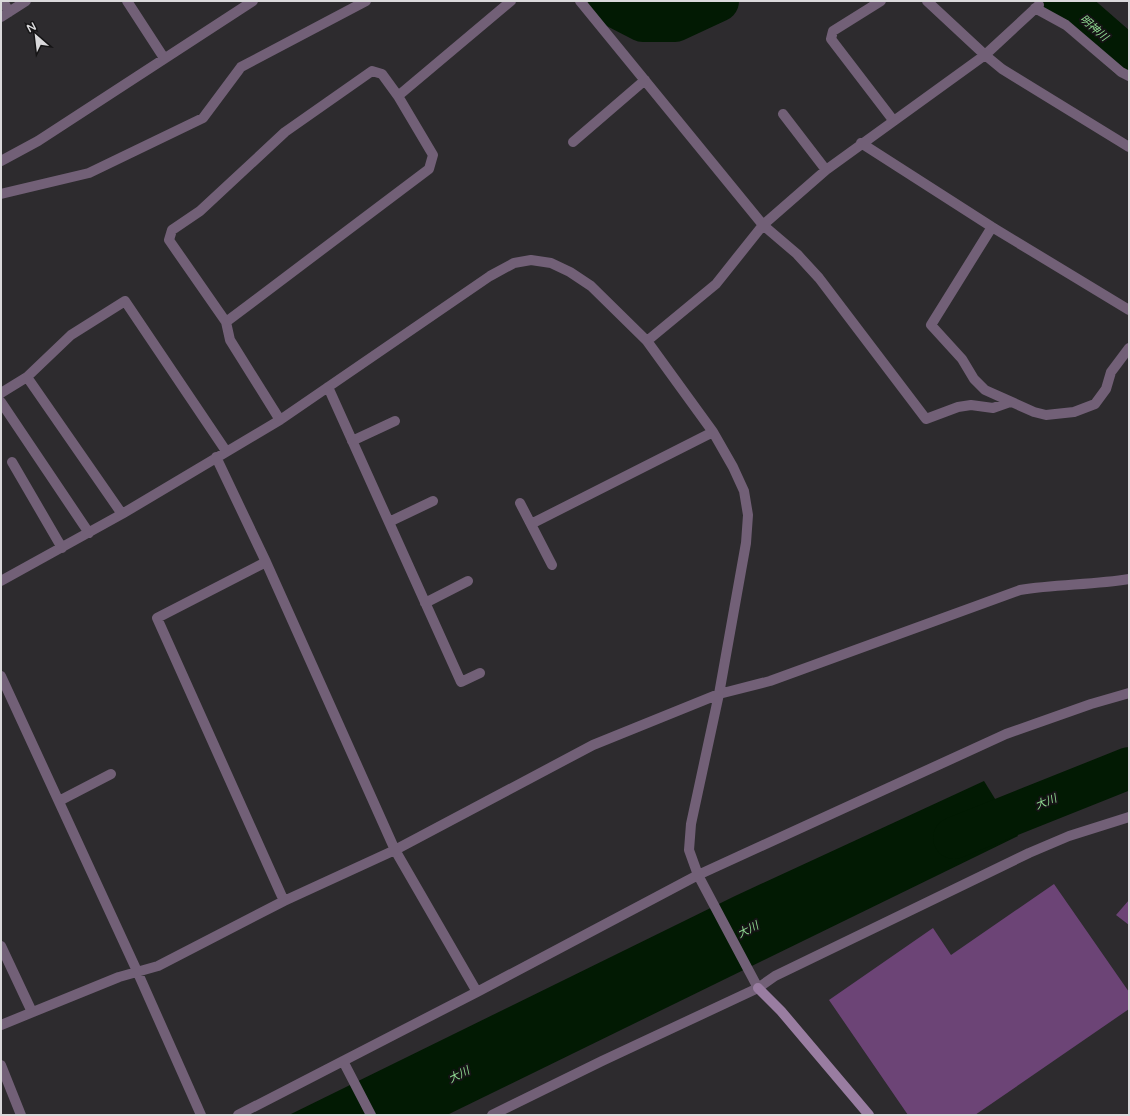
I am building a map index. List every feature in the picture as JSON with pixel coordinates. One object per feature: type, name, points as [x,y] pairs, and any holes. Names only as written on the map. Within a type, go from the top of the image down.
[{"type":"street","points":[[3,1],[5,14],[26,1]]},
{"type":"street","points":[[127,1],[164,58]]},
{"type":"street","points":[[1,161],[38,141],[253,1]]},
{"type":"street","points":[[1,194],[89,173],[203,118],[241,67],[366,1]]},
{"type":"street","points":[[398,96],[511,1]]},
{"type":"street","points":[[580,1],[763,225],[797,254],[819,278],[926,418],[958,407],[971,405],[993,408],[1010,402]]},
{"type":"street","points":[[881,1],[833,31],[831,39],[894,120]]},
{"type":"street","points":[[928,1],[1002,69],[1129,147]]},
{"type":"street","points":[[647,341],[716,284],[763,225],[826,170],[861,143],[985,55],[1037,6],[1066,25],[1121,72],[1129,76]]},
{"type":"street","points":[[226,322],[429,169],[433,155],[398,96],[382,74],[372,71],[285,132],[200,211],[172,230],[169,240],[226,322],[230,340],[280,420]]},
{"type":"street","points":[[573,142],[645,80]]},
{"type":"street","points":[[783,114],[826,170]]},
{"type":"street","points":[[861,143],[992,227],[1129,310]]},
{"type":"street","points":[[992,227],[931,325],[962,359],[974,379],[985,390],[1010,402],[1046,415],[1074,412],[1096,404],[1106,389],[1112,372],[1129,348]]},
{"type":"street","points":[[1,581],[122,514],[280,420],[490,276],[514,263],[531,260],[551,263],[570,272],[591,286],[647,341],[713,432],[733,467],[744,491],[748,515],[746,543],[719,694],[691,824],[689,850],[698,875],[755,984],[781,1011],[869,1115]]},
{"type":"street","points":[[1,393],[27,376],[71,335],[125,301],[226,451]]},
{"type":"street","points":[[27,376],[122,514]]},
{"type":"street","points":[[328,387],[461,682],[480,673]]},
{"type":"street","points":[[1,402],[89,533]]},
{"type":"street","points":[[352,441],[394,421]]},
{"type":"street","points":[[531,524],[713,432]]},
{"type":"street","points":[[216,457],[266,562],[395,850],[477,992]]},
{"type":"street","points":[[12,462],[62,548]]},
{"type":"street","points":[[389,522],[433,501]]},
{"type":"street","points":[[520,503],[552,564]]},
{"type":"street","points":[[266,562],[157,618],[284,901]]},
{"type":"street","points":[[1,1025],[119,977],[158,966],[284,901],[395,850],[593,745],[719,694],[770,681],[1020,590],[1129,579]]},
{"type":"street","points":[[425,603],[468,581]]},
{"type":"street","points":[[1,676],[137,971],[201,1115]]},
{"type":"street","points":[[238,1115],[345,1065],[477,992],[698,875],[1006,734],[1091,704],[1129,693]]},
{"type":"street","points":[[59,801],[111,774]]},
{"type":"street","points":[[492,1115],[755,984],[775,976],[1028,853],[1069,836],[1129,817]]},
{"type":"street","points":[[1,946],[32,1012]]},
{"type":"street","points":[[1,1065],[21,1115]]},
{"type":"street","points":[[345,1065],[371,1115]]},
{"type":"water","points":[[984,781],[1018,836],[447,1115],[289,1115],[735,896]]},
{"type":"building","points":[[1054,884],[1129,992],[1129,1009],[975,1115],[908,1115],[829,1000],[933,928],[951,955]]},
{"type":"building","points":[[1129,900],[1129,925],[1116,915]]},
{"type":"waterway","name":"明神川","points":[[609,1],[612,5],[643,21],[675,21],[718,1]]},
{"type":"waterway","name":"明神川","points":[[1057,1],[1074,10],[1129,58]]},
{"type":"waterway","name":"大川","points":[[954,838],[1129,768]]}]
